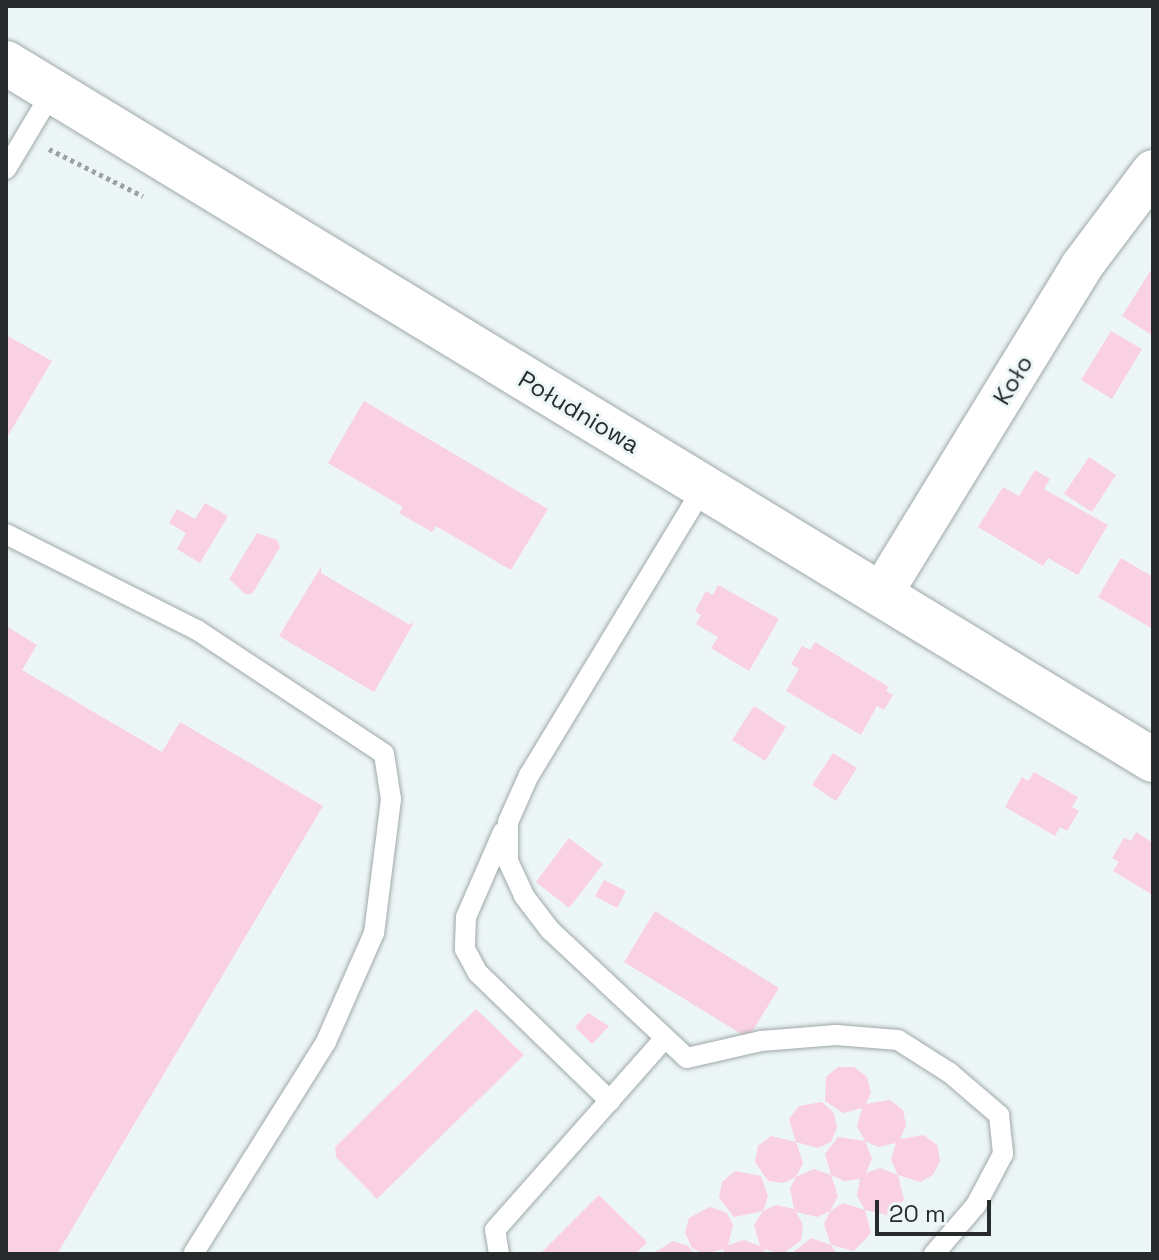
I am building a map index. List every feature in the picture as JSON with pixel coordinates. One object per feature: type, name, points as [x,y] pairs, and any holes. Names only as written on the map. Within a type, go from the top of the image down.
[{"type":"street","name":"Południowa","points":[[6,63],[1153,760]]},
{"type":"street","name":"Koło","points":[[881,594],[1081,267],[1153,171]]},
{"type":"lane","points":[[6,169],[52,92]]},
{"type":"lane","points":[[610,1101],[485,981],[465,949],[466,917],[529,775],[703,488]]},
{"type":"lane","points":[[6,534],[197,630],[384,754],[391,799],[374,933],[326,1042],[193,1254]]},
{"type":"lane","points":[[508,822],[508,861],[524,896],[550,930],[687,1058],[761,1041],[836,1035],[898,1040],[950,1073],[999,1115],[1003,1154],[976,1205],[934,1254]]},
{"type":"lane","points":[[499,1254],[495,1230],[665,1038]]},
{"type":"building","points":[[1153,267],[1153,336],[1122,316]]},
{"type":"building","points":[[1111,331],[1142,349],[1112,399],[1081,380]]},
{"type":"building","points":[[6,335],[52,361],[6,439]]},
{"type":"building","points":[[364,401],[548,509],[511,570],[436,526],[432,532],[399,513],[403,507],[328,463]]},
{"type":"building","points":[[1089,457],[1116,475],[1092,512],[1064,494]]},
{"type":"building","points":[[1035,470],[1050,479],[1044,489],[1108,525],[1078,575],[1048,558],[1043,566],[978,527],[1003,487],[1019,496]]},
{"type":"building","points":[[205,503],[228,516],[200,563],[177,549],[186,533],[169,523],[177,509],[195,519]]},
{"type":"building","points":[[257,533],[277,540],[280,547],[252,594],[245,594],[229,579]]},
{"type":"building","points":[[1121,558],[1153,577],[1153,629],[1098,597]]},
{"type":"building","points":[[321,567],[321,573],[410,625],[415,621],[374,692],[279,636]]},
{"type":"building","points":[[718,585],[779,619],[749,671],[711,648],[718,637],[696,624],[701,615],[695,611],[706,591],[713,595]]},
{"type":"building","points":[[6,626],[37,645],[22,670],[162,752],[180,722],[323,806],[57,1254],[6,1254]]},
{"type":"building","points":[[815,642],[889,687],[886,691],[893,695],[884,710],[877,706],[861,735],[786,691],[799,669],[791,664],[802,646],[810,650]]},
{"type":"building","points":[[754,706],[786,727],[765,761],[732,740]]},
{"type":"building","points":[[833,753],[857,768],[836,801],[812,785]]},
{"type":"building","points":[[1034,772],[1078,797],[1072,807],[1079,811],[1067,831],[1060,827],[1055,836],[1005,807],[1022,777],[1028,781]]},
{"type":"building","points":[[1136,832],[1153,843],[1153,895],[1113,871],[1119,862],[1112,858],[1124,838],[1131,841]]},
{"type":"building","points":[[569,838],[603,864],[569,908],[536,882]]},
{"type":"building","points":[[604,880],[626,891],[617,908],[595,896]]},
{"type":"building","points":[[655,911],[779,988],[748,1038],[624,962]]},
{"type":"building","points":[[476,1009],[524,1055],[377,1199],[336,1157],[335,1147]]},
{"type":"building","points":[[588,1013],[609,1026],[592,1044],[575,1027]]},
{"type":"building","points":[[838,1067],[854,1067],[867,1077],[871,1092],[866,1104],[890,1100],[903,1110],[906,1126],[900,1139],[924,1135],[937,1145],[940,1161],[933,1175],[920,1182],[898,1175],[891,1160],[896,1143],[878,1147],[865,1141],[857,1126],[862,1108],[843,1113],[825,1101],[826,1077]]},
{"type":"building","points":[[822,1102],[834,1113],[837,1128],[831,1142],[818,1148],[796,1142],[789,1119],[799,1106]]},
{"type":"building","points":[[771,1136],[796,1142],[803,1163],[796,1177],[783,1183],[768,1181],[755,1162],[758,1146]]},
{"type":"building","points":[[838,1137],[865,1141],[872,1159],[866,1173],[880,1168],[898,1175],[904,1200],[887,1215],[865,1210],[857,1196],[860,1179],[844,1181],[831,1175],[825,1154]]},
{"type":"building","points":[[814,1169],[831,1175],[838,1196],[830,1211],[817,1217],[796,1212],[803,1225],[801,1240],[783,1254],[763,1249],[766,1254],[723,1254],[724,1249],[704,1254],[692,1248],[685,1233],[689,1218],[710,1207],[727,1213],[733,1225],[728,1245],[744,1240],[760,1246],[754,1225],[763,1211],[776,1205],[794,1209],[790,1188],[796,1177]]},
{"type":"building","points":[[735,1171],[761,1176],[768,1196],[763,1211],[734,1217],[719,1198],[722,1182]]},
{"type":"building","points":[[599,1195],[647,1242],[636,1254],[540,1254]]},
{"type":"building","points":[[843,1203],[865,1210],[871,1233],[854,1251],[831,1245],[824,1224],[830,1211]]},
{"type":"building","points":[[811,1238],[831,1245],[837,1254],[791,1254]]},
{"type":"building","points":[[673,1241],[688,1246],[695,1254],[652,1254]]}]
